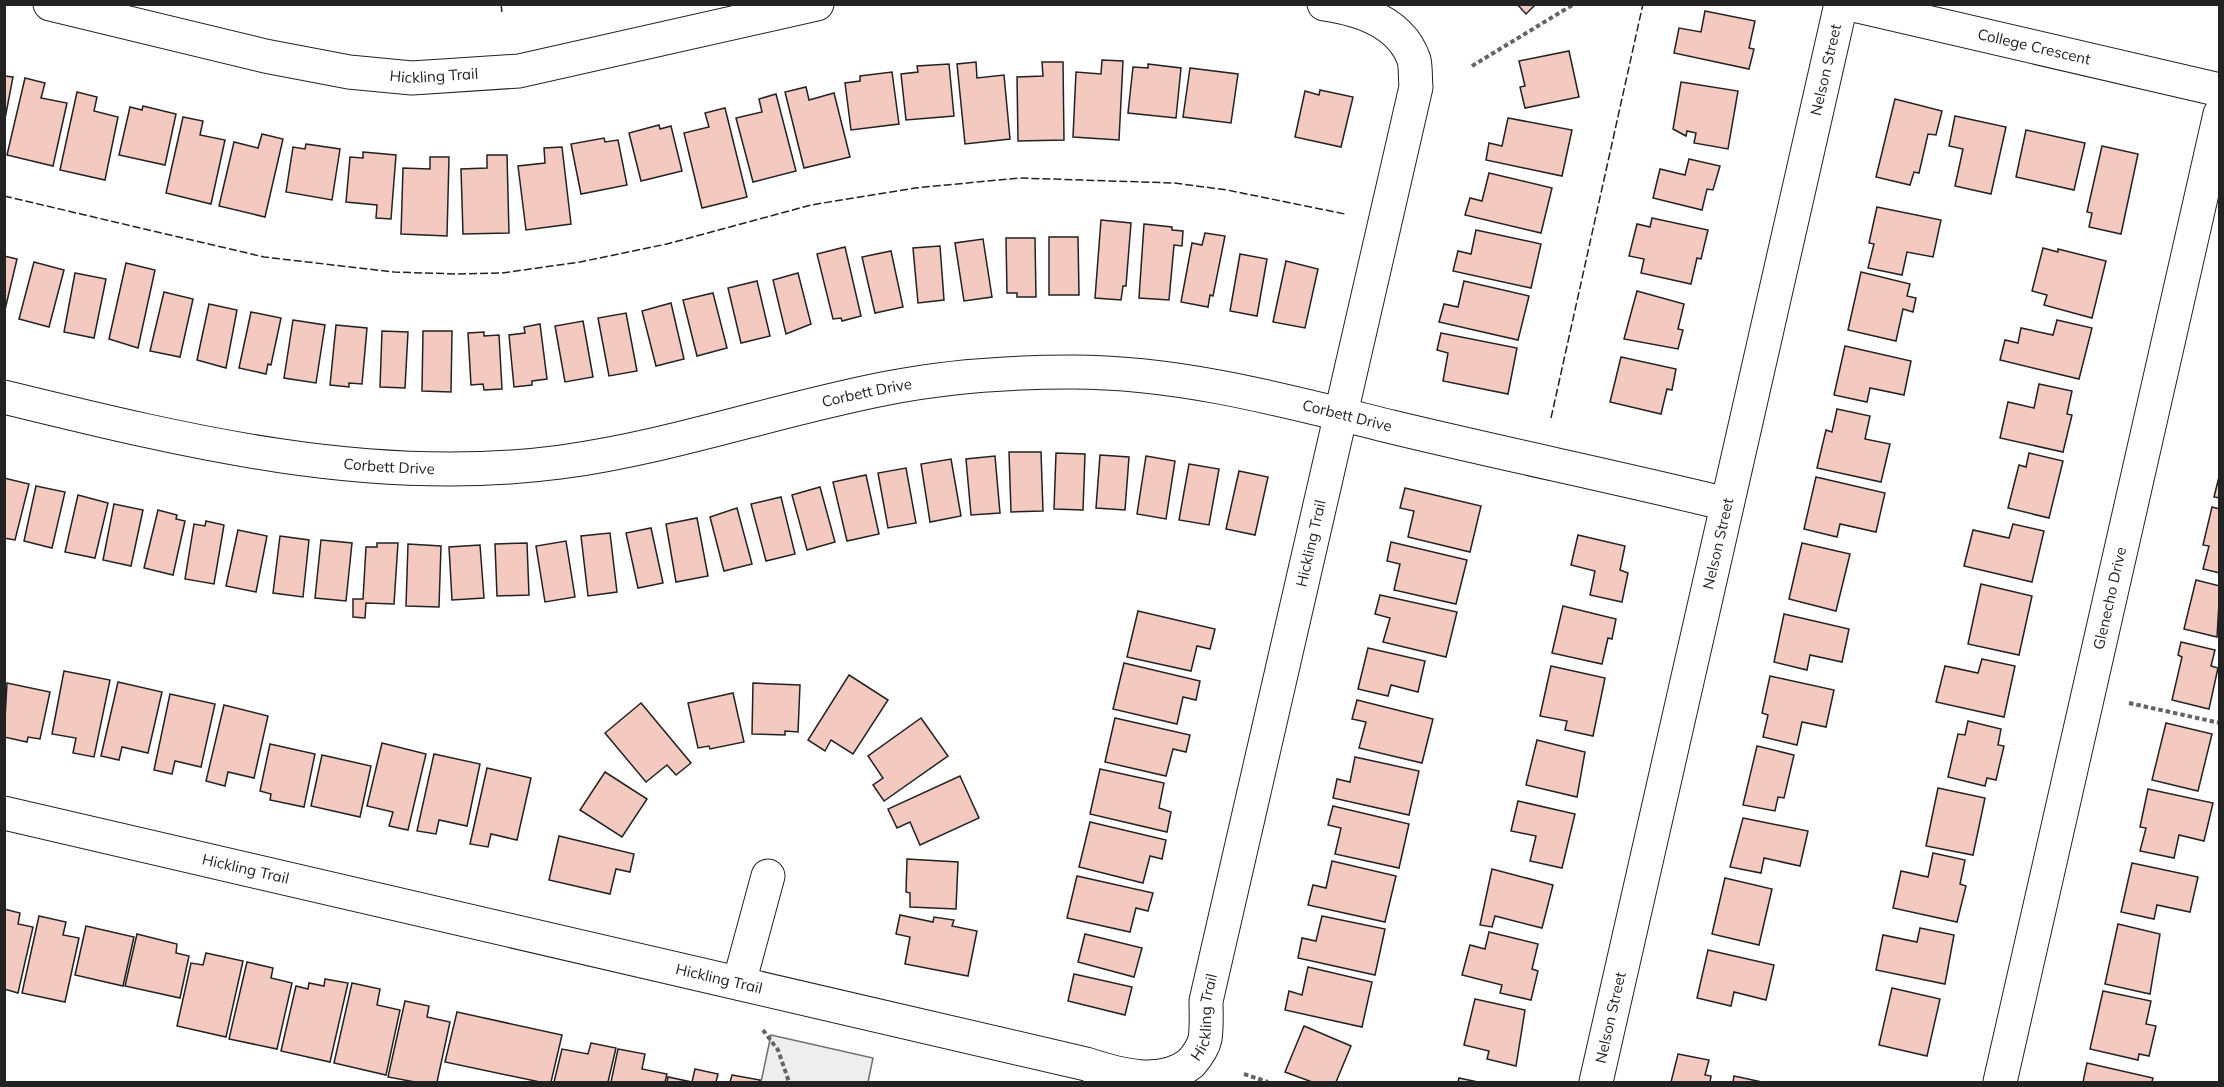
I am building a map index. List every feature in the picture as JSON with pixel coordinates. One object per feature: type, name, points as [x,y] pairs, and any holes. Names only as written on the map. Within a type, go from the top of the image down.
[{"type":"street","name":"Hickling Trail","points":[[50,4],[176,18],[265,56],[349,72],[412,78],[519,71],[703,17],[817,4]]},
{"type":"street","name":"Hickling Trail","points":[[4,813],[1086,1064],[1134,1079],[1173,1076],[1186,1068],[1198,1054],[1205,1040],[1206,1001],[1416,87],[1414,61],[1402,38],[1376,18],[1343,7],[1324,4]]},
{"type":"street","name":"Nelson Street","points":[[1596,1083],[1841,4]]},
{"type":"street","name":"College Crescent","points":[[1849,4],[2220,90]]},
{"type":"street","name":"Glenecho Drive","points":[[2000,1083],[2220,114]]},
{"type":"street","name":"Corbett Drive","points":[[4,397],[159,432],[286,457],[389,469],[480,469],[561,462],[635,449],[889,388],[985,375],[1071,372],[1157,376],[1206,384],[1727,504]]},
{"type":"street","points":[[740,983],[768,876]]},
{"type":"path","points":[[1472,66],[1574,4]]},
{"type":"path","points":[[2130,703],[2220,723]]},
{"type":"path","points":[[763,1030],[778,1050],[789,1083]]},
{"type":"path","points":[[1244,1074],[1268,1083]]},
{"type":"shaded area","points":[[771,1035],[873,1058],[868,1082],[761,1082]]},
{"type":"building","points":[[1517,4],[1536,4],[1526,14]]},
{"type":"building","points":[[1705,11],[1755,21],[1749,48],[1754,49],[1749,69],[1674,53],[1679,28],[1701,32]]},
{"type":"building","points":[[1569,51],[1579,97],[1525,108],[1520,87],[1525,86],[1519,61]]},
{"type":"building","points":[[1102,60],[1123,61],[1119,140],[1073,137],[1076,72],[1101,74]]},
{"type":"building","points":[[976,62],[977,78],[1004,75],[1010,139],[965,144],[957,64]]},
{"type":"building","points":[[1042,62],[1063,62],[1064,140],[1018,141],[1017,77],[1043,76]]},
{"type":"building","points":[[949,64],[954,116],[906,120],[901,74],[918,72],[917,66]]},
{"type":"building","points":[[1148,64],[1181,68],[1176,118],[1128,113],[1133,67],[1148,68]]},
{"type":"building","points":[[1190,68],[1238,74],[1231,123],[1183,117]]},
{"type":"building","points":[[892,72],[899,124],[851,130],[845,83],[860,81],[860,76]]},
{"type":"building","points":[[4,76],[13,77],[4,124]]},
{"type":"building","points":[[25,78],[45,83],[41,98],[67,103],[53,166],[7,155]]},
{"type":"building","points":[[1681,82],[1738,91],[1728,149],[1694,143],[1696,133],[1687,131],[1686,136],[1673,129]]},
{"type":"building","points":[[806,87],[809,100],[834,93],[850,157],[804,168],[785,92]]},
{"type":"building","points":[[1320,90],[1353,97],[1341,147],[1295,137],[1305,91],[1319,95]]},
{"type":"building","points":[[77,92],[97,97],[94,111],[118,117],[105,180],[60,170]]},
{"type":"building","points":[[776,94],[796,171],[753,182],[736,118],[762,112],[759,99]]},
{"type":"building","points":[[1895,99],[1942,111],[1936,135],[1928,134],[1919,173],[1914,172],[1910,185],[1876,177]]},
{"type":"building","points":[[143,106],[176,114],[165,165],[119,155],[130,107],[142,110]]},
{"type":"building","points":[[725,108],[747,197],[702,208],[684,133],[709,127],[705,113]]},
{"type":"building","points":[[1955,116],[2006,127],[1991,194],[1955,186],[1963,149],[1949,146]]},
{"type":"building","points":[[183,117],[203,121],[200,135],[225,140],[211,204],[166,193]]},
{"type":"building","points":[[1508,118],[1572,130],[1562,176],[1486,160],[1489,143],[1502,146]]},
{"type":"building","points":[[659,125],[660,129],[671,126],[682,171],[641,181],[629,133]]},
{"type":"building","points":[[2026,130],[2085,143],[2074,190],[2016,177]]},
{"type":"building","points":[[262,134],[283,139],[265,217],[219,206],[234,142],[258,148]]},
{"type":"building","points":[[604,138],[605,142],[618,140],[627,185],[581,194],[571,144]]},
{"type":"building","points":[[306,144],[340,149],[332,200],[286,192],[293,147],[305,149]]},
{"type":"building","points":[[2102,146],[2138,154],[2121,234],[2089,227],[2092,213],[2087,212]]},
{"type":"building","points":[[562,147],[571,224],[526,230],[518,166],[545,163],[544,148]]},
{"type":"building","points":[[363,152],[396,155],[391,219],[376,218],[377,205],[346,202],[350,157],[363,158]]},
{"type":"building","points":[[487,155],[507,155],[509,233],[463,234],[461,169],[487,168]]},
{"type":"building","points":[[430,157],[449,157],[447,236],[401,234],[403,168],[430,169]]},
{"type":"building","points":[[1689,159],[1720,166],[1713,190],[1707,189],[1702,210],[1653,198],[1660,169],[1685,175]]},
{"type":"building","points":[[1489,173],[1552,188],[1541,233],[1465,215],[1470,198],[1482,201]]},
{"type":"building","points":[[1877,207],[1941,220],[1933,257],[1907,252],[1902,275],[1868,268],[1874,244],[1869,243]]},
{"type":"building","points":[[1652,218],[1708,230],[1701,259],[1697,258],[1691,284],[1641,273],[1644,259],[1629,256],[1637,224],[1650,227]]},
{"type":"building","points":[[1101,220],[1131,223],[1126,286],[1123,286],[1121,300],[1095,298]]},
{"type":"building","points":[[1144,224],[1172,227],[1172,230],[1183,231],[1182,246],[1174,245],[1169,300],[1139,298]]},
{"type":"building","points":[[1476,230],[1541,244],[1531,288],[1453,271],[1458,251],[1471,254]]},
{"type":"building","points":[[1205,233],[1225,236],[1213,296],[1210,295],[1208,307],[1181,302],[1192,243],[1202,245]]},
{"type":"building","points":[[1049,237],[1078,237],[1079,295],[1049,295]]},
{"type":"building","points":[[1006,238],[1035,238],[1036,297],[1017,297],[1017,293],[1007,293]]},
{"type":"building","points":[[983,239],[992,297],[964,301],[955,243]]},
{"type":"building","points":[[940,246],[944,300],[918,303],[913,248]]},
{"type":"building","points":[[845,247],[861,316],[842,321],[841,318],[833,319],[817,254]]},
{"type":"building","points":[[2043,248],[2058,252],[2058,249],[2106,261],[2092,318],[2044,305],[2047,295],[2032,291]]},
{"type":"building","points":[[891,251],[903,307],[875,313],[862,257]]},
{"type":"building","points":[[1240,254],[1267,259],[1257,316],[1230,311]]},
{"type":"building","points":[[4,256],[17,259],[4,314]]},
{"type":"building","points":[[1286,261],[1318,269],[1305,328],[1273,322]]},
{"type":"building","points":[[34,262],[64,270],[49,327],[19,319]]},
{"type":"building","points":[[126,263],[155,270],[138,348],[109,339]]},
{"type":"building","points":[[1861,272],[1910,284],[1907,296],[1916,298],[1913,312],[1903,309],[1896,341],[1848,330]]},
{"type":"building","points":[[75,273],[106,279],[94,338],[64,332]]},
{"type":"building","points":[[798,273],[811,324],[786,334],[773,280]]},
{"type":"building","points":[[757,281],[770,336],[741,343],[728,288]]},
{"type":"building","points":[[1464,281],[1529,296],[1518,340],[1439,322],[1444,304],[1458,307]]},
{"type":"building","points":[[1637,291],[1684,304],[1678,329],[1683,330],[1678,349],[1624,339]]},
{"type":"building","points":[[164,292],[193,299],[180,357],[150,351]]},
{"type":"building","points":[[713,293],[727,348],[697,356],[683,300]]},
{"type":"building","points":[[671,303],[684,359],[656,366],[642,311]]},
{"type":"building","points":[[209,304],[237,310],[226,368],[197,360]]},
{"type":"building","points":[[251,312],[281,318],[271,365],[268,364],[266,374],[239,368]]},
{"type":"building","points":[[626,313],[637,371],[609,376],[598,318]]},
{"type":"building","points":[[293,320],[325,325],[316,383],[284,378]]},
{"type":"building","points":[[2057,320],[2092,328],[2079,379],[2000,360],[2005,340],[2018,343],[2021,328],[2053,335]]},
{"type":"building","points":[[583,321],[593,377],[565,382],[555,326]]},
{"type":"building","points":[[540,324],[547,379],[532,381],[532,385],[514,387],[509,335],[525,333],[524,327]]},
{"type":"building","points":[[336,325],[367,328],[362,384],[349,383],[349,387],[330,385]]},
{"type":"building","points":[[382,331],[408,332],[405,388],[380,387]]},
{"type":"building","points":[[423,331],[452,331],[451,392],[422,391]]},
{"type":"building","points":[[484,332],[484,336],[499,335],[502,389],[484,390],[483,384],[471,385],[468,333]]},
{"type":"building","points":[[1441,333],[1517,348],[1508,394],[1443,381],[1448,353],[1437,350]]},
{"type":"building","points":[[1845,346],[1911,361],[1904,395],[1870,388],[1867,402],[1834,395]]},
{"type":"building","points":[[1621,357],[1676,369],[1672,390],[1667,389],[1661,414],[1610,402]]},
{"type":"building","points":[[2039,384],[2072,391],[2067,414],[2072,415],[2063,452],[2000,438],[2008,402],[2034,408]]},
{"type":"building","points":[[1837,409],[1870,416],[1865,439],[1890,444],[1881,482],[1817,468],[1826,430],[1832,432]]},
{"type":"building","points":[[1009,452],[1041,452],[1043,511],[1011,512]]},
{"type":"building","points":[[1056,453],[1085,454],[1083,510],[1054,509]]},
{"type":"building","points":[[2029,453],[2063,461],[2049,518],[2008,508],[2019,465],[2026,467]]},
{"type":"building","points":[[1100,455],[1129,457],[1125,510],[1096,508]]},
{"type":"building","points":[[995,456],[1000,513],[971,515],[966,459]]},
{"type":"building","points":[[1146,456],[1175,461],[1166,519],[1137,514]]},
{"type":"building","points":[[951,459],[961,516],[930,522],[921,464]]},
{"type":"building","points":[[1189,464],[1219,469],[1209,525],[1179,520]]},
{"type":"building","points":[[906,468],[916,523],[888,528],[878,473]]},
{"type":"building","points":[[1239,471],[1268,477],[1255,535],[1226,529]]},
{"type":"building","points":[[2220,473],[2220,498],[2214,497]]},
{"type":"building","points":[[866,475],[879,534],[847,541],[833,482]]},
{"type":"building","points":[[1816,477],[1885,493],[1876,532],[1840,524],[1837,537],[1804,529]]},
{"type":"building","points":[[4,478],[29,484],[15,540],[4,538]]},
{"type":"building","points":[[36,486],[65,492],[52,548],[24,541]]},
{"type":"building","points":[[820,487],[835,542],[807,550],[792,495]]},
{"type":"building","points":[[1405,488],[1481,506],[1470,552],[1408,537],[1414,511],[1400,508]]},
{"type":"building","points":[[78,495],[108,503],[95,558],[65,552]]},
{"type":"building","points":[[781,497],[795,554],[766,561],[751,504]]},
{"type":"building","points":[[114,504],[143,510],[131,566],[103,560]]},
{"type":"building","points":[[2212,507],[2220,509],[2220,573],[2203,569],[2209,546],[2203,545]]},
{"type":"building","points":[[737,508],[752,564],[724,571],[710,517]]},
{"type":"building","points":[[158,510],[177,515],[176,519],[185,521],[173,575],[144,568]]},
{"type":"building","points":[[697,518],[708,576],[676,582],[666,524]]},
{"type":"building","points":[[206,521],[224,525],[214,584],[185,579],[194,524],[205,526]]},
{"type":"building","points":[[2013,524],[2044,531],[2032,582],[1964,566],[1973,530],[2009,538]]},
{"type":"building","points":[[651,528],[663,583],[638,588],[626,533]]},
{"type":"building","points":[[238,530],[267,536],[256,592],[226,586]]},
{"type":"building","points":[[610,533],[617,592],[588,596],[581,536]]},
{"type":"building","points":[[1578,535],[1625,546],[1620,570],[1628,573],[1622,602],[1590,595],[1595,571],[1571,565]]},
{"type":"building","points":[[280,536],[309,540],[303,597],[273,593]]},
{"type":"building","points":[[321,540],[352,543],[346,601],[315,598]]},
{"type":"building","points":[[566,541],[575,597],[545,602],[536,546]]},
{"type":"building","points":[[1391,542],[1467,560],[1456,604],[1394,590],[1400,564],[1387,561]]},
{"type":"building","points":[[377,543],[398,543],[394,604],[366,603],[365,618],[353,617],[353,599],[363,599],[366,547],[377,547]]},
{"type":"building","points":[[527,543],[529,595],[497,596],[495,544]]},
{"type":"building","points":[[1802,543],[1850,554],[1836,611],[1789,599]]},
{"type":"building","points":[[408,544],[441,546],[439,607],[406,606]]},
{"type":"building","points":[[480,545],[484,598],[452,600],[449,547]]},
{"type":"building","points":[[2196,580],[2220,586],[2217,637],[2184,629]]},
{"type":"building","points":[[1981,584],[2032,596],[2019,655],[1968,644]]},
{"type":"building","points":[[1380,595],[1457,612],[1446,657],[1383,642],[1390,618],[1375,614]]},
{"type":"building","points":[[1563,606],[1616,619],[1612,639],[1608,638],[1602,664],[1552,653]]},
{"type":"building","points":[[1138,611],[1215,629],[1210,649],[1197,646],[1191,671],[1127,657]]},
{"type":"building","points":[[1784,614],[1849,629],[1842,662],[1810,655],[1807,670],[1774,662]]},
{"type":"building","points":[[2181,642],[2215,650],[2211,666],[2218,668],[2209,709],[2172,700],[2182,657],[2178,655]]},
{"type":"building","points":[[1368,648],[1425,661],[1418,692],[1391,685],[1388,696],[1358,689]]},
{"type":"building","points":[[1982,659],[2015,666],[2004,717],[1936,702],[1945,666],[1978,673]]},
{"type":"building","points":[[1124,663],[1200,681],[1196,700],[1183,697],[1177,724],[1113,709]]},
{"type":"building","points":[[1551,666],[1605,678],[1593,736],[1565,730],[1567,721],[1540,716]]},
{"type":"building","points":[[64,671],[110,680],[94,757],[73,753],[76,738],[52,734]]},
{"type":"building","points":[[849,675],[888,700],[853,754],[831,740],[825,751],[808,740]]},
{"type":"building","points":[[1770,676],[1834,690],[1826,727],[1802,722],[1797,745],[1763,737],[1768,715],[1762,713]]},
{"type":"building","points":[[118,682],[162,692],[148,753],[122,747],[119,760],[101,756]]},
{"type":"building","points":[[7,683],[50,692],[40,739],[28,737],[27,742],[4,737]]},
{"type":"building","points":[[753,683],[800,685],[798,732],[785,731],[785,735],[752,734]]},
{"type":"building","points":[[733,693],[744,742],[710,749],[709,746],[698,748],[688,703]]},
{"type":"building","points":[[170,694],[215,704],[201,767],[175,761],[172,774],[154,770]]},
{"type":"building","points":[[1357,700],[1433,719],[1422,763],[1359,748],[1366,722],[1352,719]]},
{"type":"building","points":[[641,703],[691,763],[676,775],[667,765],[646,782],[605,733]]},
{"type":"building","points":[[224,705],[268,716],[254,778],[228,772],[225,786],[206,781]]},
{"type":"building","points":[[921,718],[948,756],[884,801],[873,785],[883,778],[868,756]]},
{"type":"building","points":[[1115,718],[1190,735],[1186,752],[1173,749],[1166,776],[1105,762]]},
{"type":"building","points":[[1968,721],[2001,729],[1998,745],[2004,746],[1996,780],[1987,778],[1985,786],[1948,777],[1958,734],[1965,735]]},
{"type":"building","points":[[2166,723],[2212,734],[2198,791],[2152,780]]},
{"type":"building","points":[[1537,740],[1585,752],[1577,797],[1526,785]]},
{"type":"building","points":[[382,743],[426,754],[408,830],[389,826],[393,812],[367,806]]},
{"type":"building","points":[[270,744],[315,754],[304,807],[270,800],[271,794],[260,791]]},
{"type":"building","points":[[1757,746],[1794,755],[1784,798],[1778,797],[1775,811],[1743,805]]},
{"type":"building","points":[[434,754],[480,764],[467,826],[439,820],[436,834],[417,831]]},
{"type":"building","points":[[322,755],[371,766],[360,817],[311,806]]},
{"type":"building","points":[[1355,757],[1419,771],[1409,815],[1333,798],[1337,779],[1350,782]]},
{"type":"building","points":[[487,768],[531,778],[517,840],[491,834],[488,847],[470,844]]},
{"type":"building","points":[[1100,769],[1164,783],[1159,808],[1171,812],[1167,832],[1090,814]]},
{"type":"building","points":[[605,772],[647,799],[622,837],[580,810]]},
{"type":"building","points":[[960,776],[979,818],[920,845],[910,822],[897,828],[888,809]]},
{"type":"building","points":[[1938,788],[1985,798],[1973,855],[1926,846]]},
{"type":"building","points":[[2148,789],[2213,803],[2204,841],[2179,835],[2174,858],[2140,851],[2146,828],[2140,827]]},
{"type":"building","points":[[1518,801],[1575,814],[1562,868],[1530,861],[1536,836],[1511,831]]},
{"type":"building","points":[[1333,806],[1409,824],[1399,868],[1335,854],[1341,828],[1328,825]]},
{"type":"building","points":[[1743,818],[1808,831],[1800,866],[1764,858],[1761,873],[1730,867]]},
{"type":"building","points":[[1090,822],[1166,840],[1162,859],[1150,856],[1143,883],[1079,867]]},
{"type":"building","points":[[559,836],[634,854],[630,872],[616,869],[610,894],[549,880]]},
{"type":"building","points":[[1933,853],[1965,860],[1960,884],[1966,886],[1957,922],[1893,908],[1901,871],[1928,877]]},
{"type":"building","points":[[907,859],[958,862],[956,909],[910,907],[910,893],[906,892]]},
{"type":"building","points":[[1332,861],[1396,876],[1385,922],[1308,905],[1313,885],[1326,888]]},
{"type":"building","points":[[2132,863],[2198,877],[2190,912],[2157,905],[2154,919],[2121,912]]},
{"type":"building","points":[[1492,869],[1553,885],[1542,928],[1495,916],[1492,927],[1480,925]]},
{"type":"building","points":[[1077,876],[1153,893],[1148,911],[1136,908],[1130,932],[1067,918]]},
{"type":"building","points":[[1725,878],[1772,889],[1759,945],[1712,934]]},
{"type":"building","points":[[4,909],[20,913],[18,924],[33,927],[18,993],[4,989]]},
{"type":"building","points":[[900,915],[933,922],[934,917],[954,920],[952,926],[977,931],[968,976],[905,964],[910,937],[896,934]]},
{"type":"building","points":[[39,916],[66,922],[63,935],[79,938],[65,1002],[22,993]]},
{"type":"building","points":[[1322,916],[1385,929],[1375,975],[1298,958],[1302,938],[1316,941]]},
{"type":"building","points":[[2118,924],[2160,934],[2150,994],[2105,984]]},
{"type":"building","points":[[86,926],[134,937],[123,986],[75,975]]},
{"type":"building","points":[[1920,928],[1954,935],[1945,984],[1876,970],[1883,935],[1917,942]]},
{"type":"building","points":[[1489,932],[1538,944],[1532,969],[1538,971],[1531,1000],[1500,993],[1502,985],[1462,975],[1470,945],[1485,949]]},
{"type":"building","points":[[137,934],[177,944],[176,953],[189,956],[180,998],[125,986]]},
{"type":"building","points":[[1085,934],[1142,948],[1134,977],[1078,962]]},
{"type":"building","points":[[1708,950],[1774,965],[1766,1000],[1734,992],[1731,1006],[1697,998]]},
{"type":"building","points":[[206,953],[243,961],[226,1037],[177,1026],[191,963],[203,965]]},
{"type":"building","points":[[247,962],[273,968],[271,978],[292,983],[277,1049],[229,1039]]},
{"type":"building","points":[[1308,967],[1372,982],[1362,1027],[1285,1010],[1289,991],[1302,995]]},
{"type":"building","points":[[1074,974],[1132,987],[1125,1015],[1068,1001]]},
{"type":"building","points":[[325,979],[348,983],[330,1062],[281,1051],[296,986],[308,989],[309,983],[324,986]]},
{"type":"building","points":[[352,983],[380,989],[377,1005],[400,1010],[386,1075],[334,1063]]},
{"type":"building","points":[[1892,988],[1940,999],[1927,1056],[1879,1045]]},
{"type":"building","points":[[2103,991],[2151,1001],[2146,1024],[2156,1026],[2149,1056],[2139,1054],[2138,1060],[2090,1049]]},
{"type":"building","points":[[1475,999],[1525,1010],[1516,1066],[1487,1059],[1489,1051],[1464,1045]]},
{"type":"building","points":[[405,1001],[429,1006],[427,1017],[450,1022],[437,1082],[415,1082],[388,1077]]},
{"type":"building","points":[[457,1012],[562,1035],[551,1082],[540,1082],[445,1062]]},
{"type":"building","points":[[1304,1026],[1351,1046],[1336,1082],[1312,1082],[1285,1072]]},
{"type":"building","points":[[591,1043],[616,1048],[608,1082],[554,1082],[562,1049],[588,1054]]},
{"type":"building","points":[[618,1049],[645,1054],[642,1069],[667,1074],[665,1082],[611,1082]]},
{"type":"building","points":[[1678,1054],[1709,1060],[1705,1075],[1711,1076],[1710,1082],[1671,1082]]},
{"type":"building","points":[[2087,1063],[2153,1078],[2152,1082],[2083,1082]]},
{"type":"building","points":[[695,1069],[718,1074],[716,1082],[692,1082]]},
{"type":"building","points":[[732,1075],[760,1080],[759,1082],[730,1082]]},
{"type":"building","points":[[1734,1076],[1762,1082],[1733,1082]]},
{"type":"building","points":[[668,1077],[692,1082],[667,1082]]},
{"type":"building","points":[[1459,1078],[1478,1082],[1458,1082]]},
{"type":"fence","points":[[501,4],[502,13]]},
{"type":"fence","points":[[1551,418],[1643,4]]},
{"type":"fence","points":[[4,196],[264,257],[394,272],[458,274],[502,273],[580,262],[667,244],[811,205],[915,188],[1019,178],[1174,183],[1227,190],[1345,214]]}]
